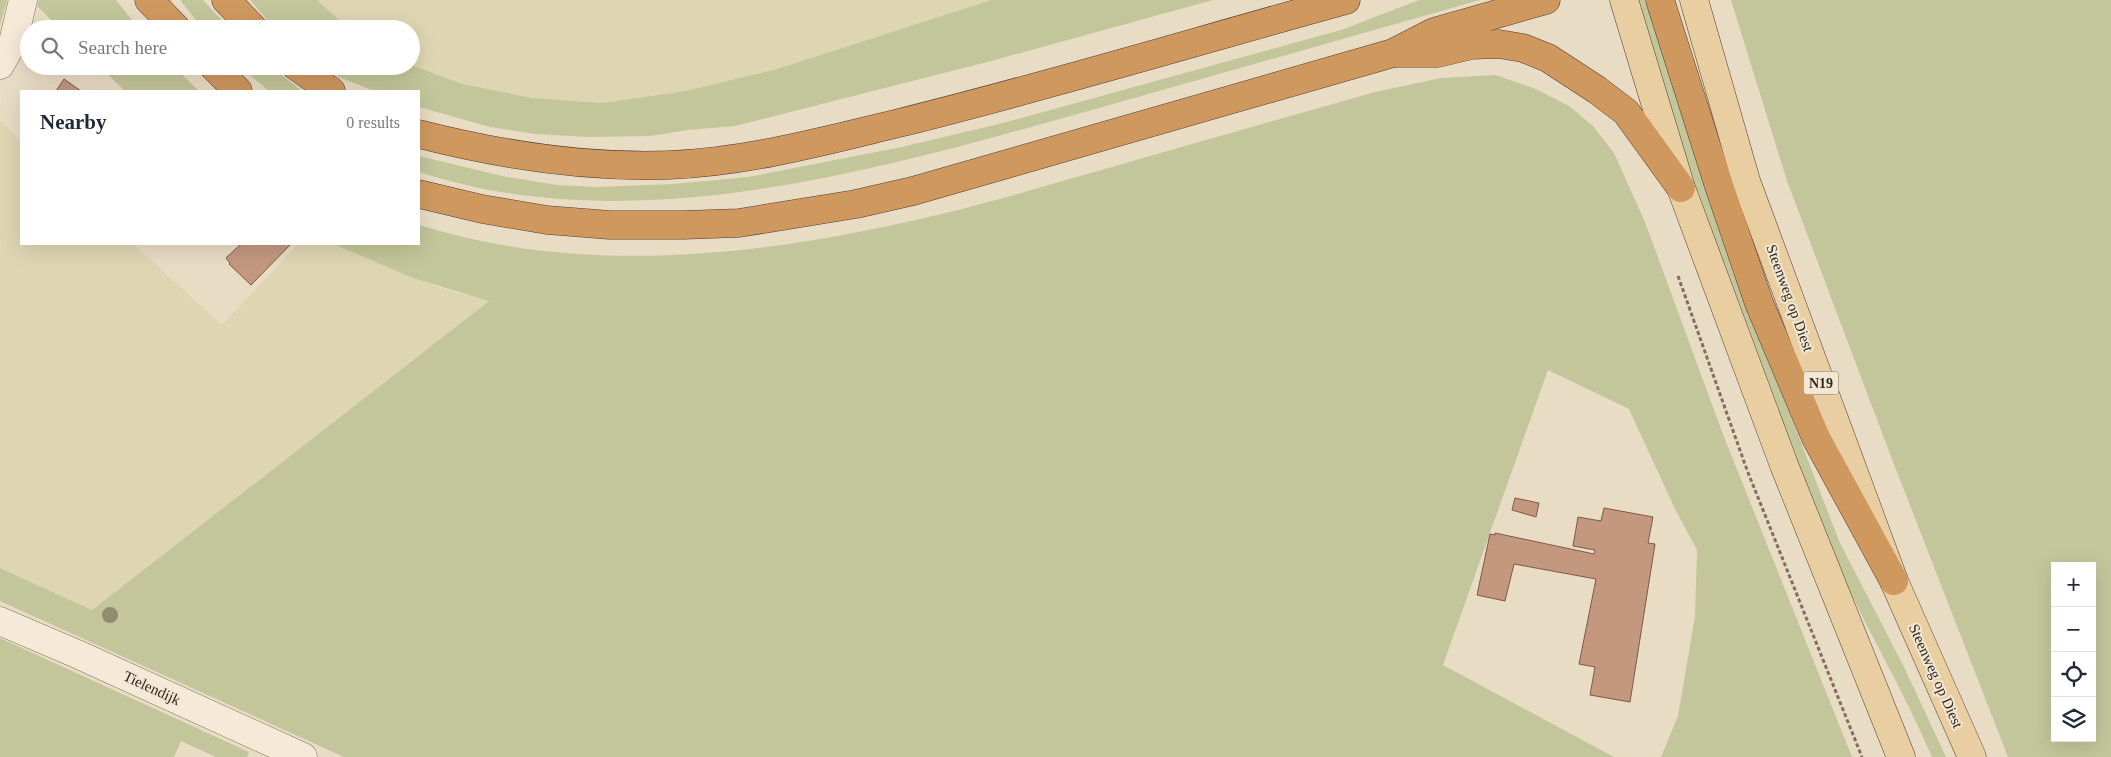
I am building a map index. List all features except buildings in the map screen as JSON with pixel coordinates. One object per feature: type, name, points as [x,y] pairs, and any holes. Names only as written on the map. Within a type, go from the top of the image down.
[{"type":"highway","points":[[149,0],[168,20]]},
{"type":"highway","points":[[226,0],[245,20]]},
{"type":"highway","points":[[420,134],[491,152],[569,162],[607,165],[670,165],[730,159],[810,144],[962,107],[1346,0]]},
{"type":"highway","points":[[420,194],[482,209],[547,220],[610,225],[739,223],[856,204],[913,192],[1393,54],[1434,32],[1546,0]]},
{"type":"highway","points":[[1660,0],[1719,186],[1759,303],[1816,438],[1894,580]]},
{"type":"highway","points":[[1393,54],[1438,54],[1472,45],[1499,44],[1523,48],[1548,58],[1598,90],[1626,112],[1681,188]]},
{"type":"highway","points":[[222,75],[237,90]]},
{"type":"highway","points":[[309,75],[330,90]]},
{"type":"main road","points":[[1624,0],[1681,188],[1784,465],[1901,757]]},
{"type":"main road","name":"Steenweg op Diest","points":[[1694,0],[1746,181],[1894,580],[1972,757]]},
{"type":"street","points":[[0,65],[12,42],[23,0]]},
{"type":"street","name":"Tielendijk","points":[[0,621],[303,757]]},
{"type":"shaded area","points":[[317,0],[991,0],[774,70],[685,91],[602,103],[532,98],[462,84],[420,69],[420,20],[339,20]]},
{"type":"shaded area","points":[[0,121],[20,140],[20,245],[134,245],[222,325],[297,245],[335,245],[413,278],[451,291],[490,300],[92,610],[0,568]]},
{"type":"green space","points":[[0,0],[7,0],[0,25]]},
{"type":"green space","points":[[39,0],[116,0],[132,20],[52,20],[37,6]]},
{"type":"green space","points":[[180,0],[203,0],[222,20],[196,20]]},
{"type":"green space","points":[[250,0],[317,0],[339,20],[267,20]]},
{"type":"green space","points":[[991,0],[1213,0],[991,61],[735,126],[688,130],[650,136],[588,137],[535,134],[490,127],[420,107],[420,90],[372,90],[336,75],[420,75],[420,68],[462,84],[532,98],[602,103],[685,91],[774,70]]},
{"type":"green space","points":[[1419,0],[1480,0],[939,152],[852,172],[764,188],[676,199],[589,200],[503,192],[420,172],[420,156],[502,176],[557,185],[598,187],[673,184],[748,177],[902,147],[1003,123],[1341,30]]},
{"type":"green space","points":[[1638,0],[1649,0],[1779,385],[1839,541],[1904,667],[1946,757],[1932,757],[1907,703],[1840,571],[1809,498],[1755,357],[1705,215],[1675,126]]},
{"type":"green space","points":[[1731,0],[2111,0],[2111,757],[2008,757],[1890,454],[1787,181]]},
{"type":"green space","points":[[108,75],[182,75],[198,90],[124,90]]},
{"type":"green space","points":[[250,75],[282,75],[301,90],[268,90]]},
{"type":"green space","points":[[1495,75],[1536,89],[1569,106],[1593,126],[1614,153],[1645,222],[1724,437],[1852,757],[1661,757],[1678,716],[1695,616],[1697,550],[1675,509],[1629,409],[1548,370],[1443,665],[1614,757],[344,757],[0,601],[0,568],[92,610],[489,301],[413,278],[335,245],[420,245],[420,225],[485,242],[552,252],[620,256],[688,254],[757,248],[825,238],[958,210],[1375,92],[1441,78]]},
{"type":"green space","points":[[0,638],[249,752],[247,757],[216,757],[181,741],[174,757],[0,757]]}]
